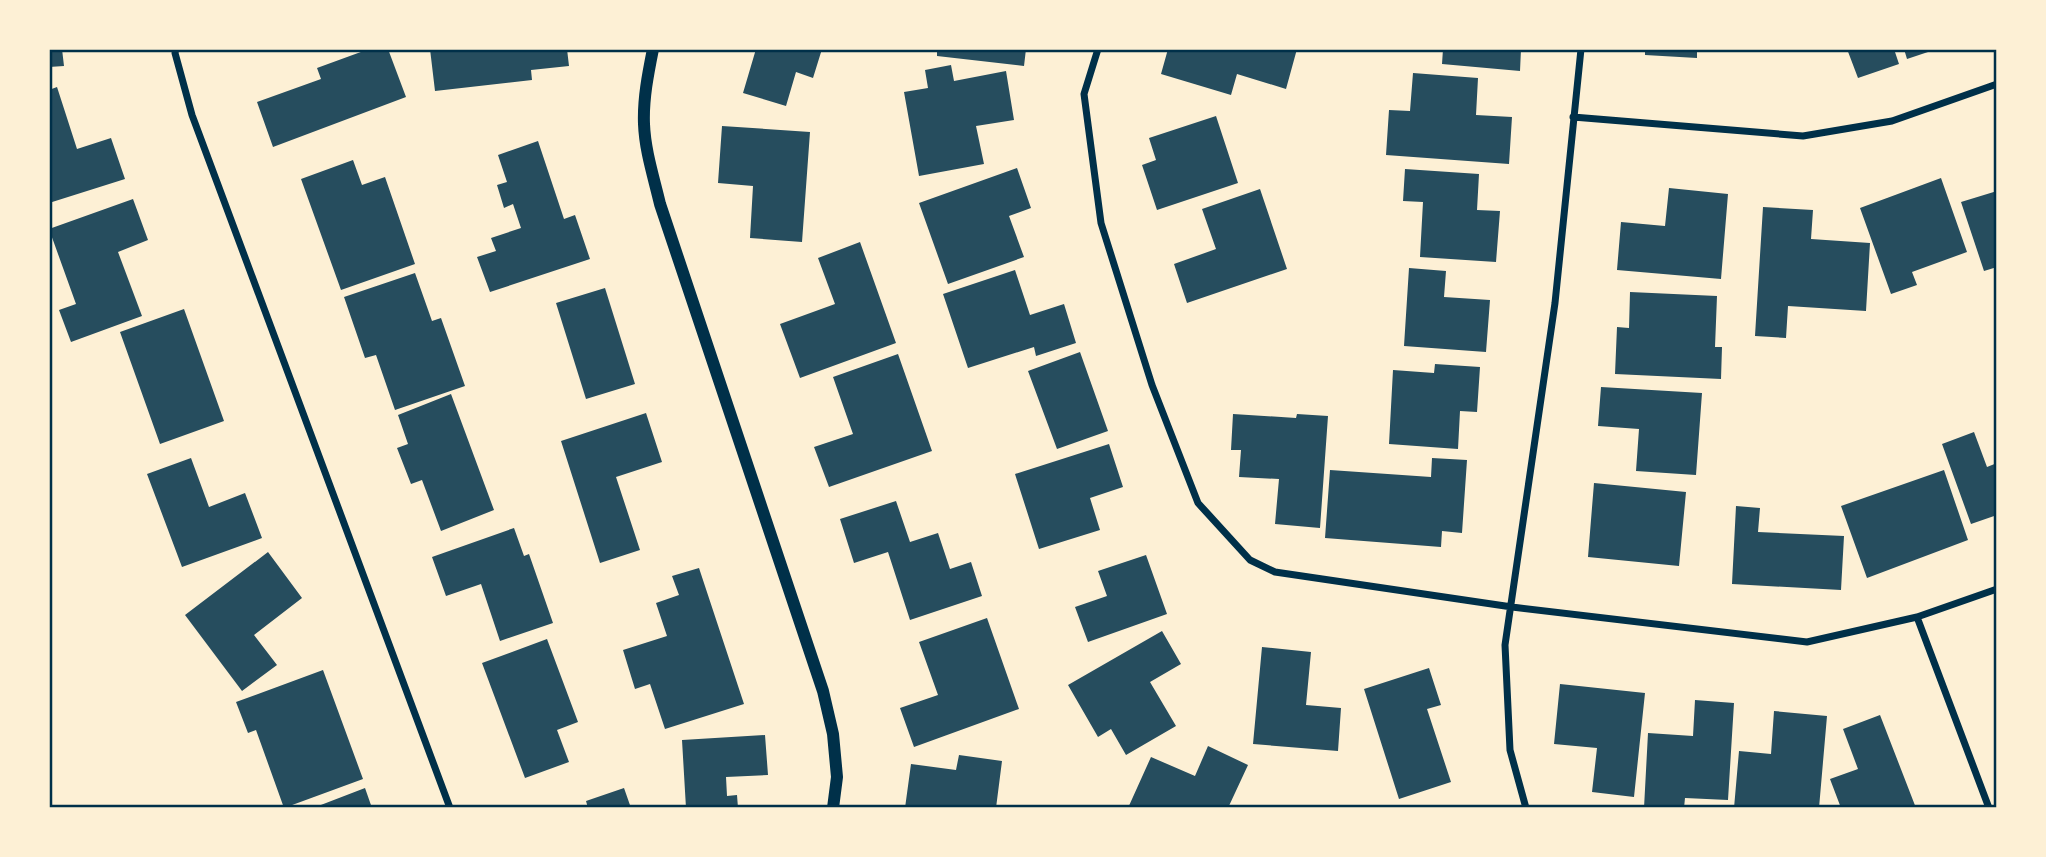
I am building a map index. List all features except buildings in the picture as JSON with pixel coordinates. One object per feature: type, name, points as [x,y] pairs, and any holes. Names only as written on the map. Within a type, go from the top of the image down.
[{"type":"street","points":[[176,49],[192,115],[450,808]]},
{"type":"street","points":[[653,49],[645,86],[644,126],[650,164],[660,204],[823,691],[833,734],[837,777],[833,808]]},
{"type":"street","points":[[1098,49],[1084,94],[1101,223],[1152,385],[1198,503],[1250,560],[1275,572],[1511,607],[1807,642],[1917,617],[1997,589]]},
{"type":"street","points":[[1526,808],[1510,750],[1505,645],[1555,303],[1581,49]]},
{"type":"street","points":[[1573,117],[1803,136],[1892,121],[1997,84]]},
{"type":"street","points":[[1917,617],[1989,808]]}]
